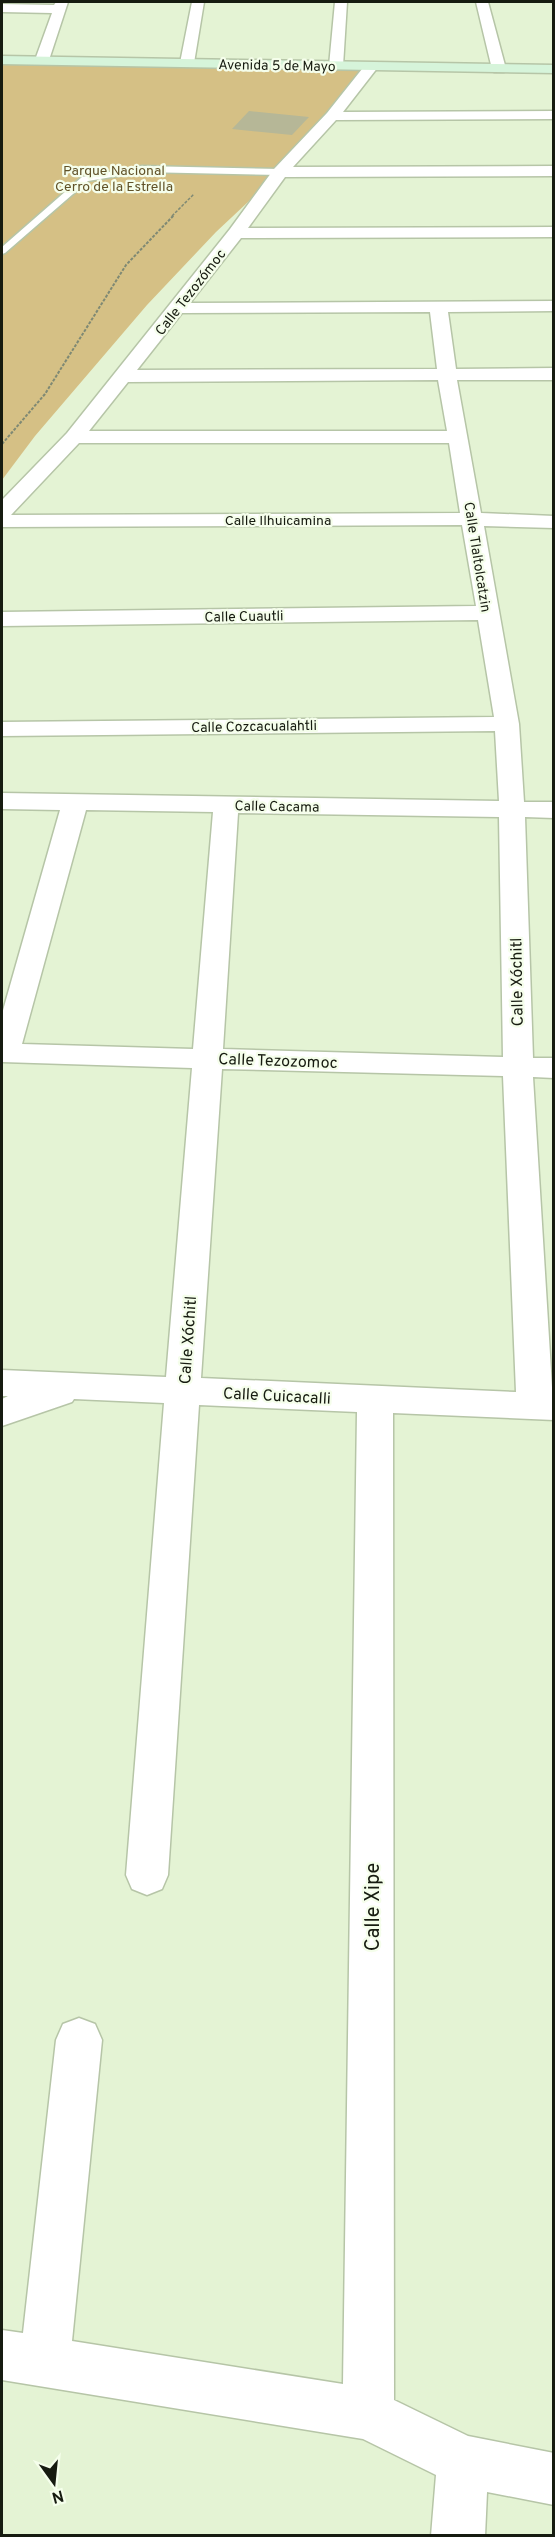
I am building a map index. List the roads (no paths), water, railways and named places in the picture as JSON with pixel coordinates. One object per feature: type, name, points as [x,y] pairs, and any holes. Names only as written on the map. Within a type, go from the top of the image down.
[{"type":"street","points":[[187,63],[198,2]]},
{"type":"street","points":[[336,66],[341,2]]},
{"type":"street","points":[[482,2],[499,69]]},
{"type":"street","points":[[2,8],[60,5],[42,60]]},
{"type":"street","name":"Avenida 5 de Mayo","points":[[2,60],[554,69]]},
{"type":"street","name":"Calle Tezozómoc","points":[[2,512],[74,437],[236,233],[280,172],[332,116],[372,67]]},
{"type":"street","points":[[332,116],[554,115]]},
{"type":"street","points":[[280,172],[554,171]]},
{"type":"street","points":[[236,233],[554,232]]},
{"type":"street","points":[[177,308],[554,306]]},
{"type":"street","name":"Calle Tlaltolcatzin","points":[[438,307],[447,375],[507,724],[512,808]]},
{"type":"street","points":[[124,376],[554,374]]},
{"type":"street","points":[[74,437],[458,437]]},
{"type":"street","name":"Calle Ilhuicamina","points":[[2,521],[471,519],[554,522]]},
{"type":"street","name":"Calle Cuautli","points":[[2,619],[487,613]]},
{"type":"street","name":"Calle Cozcacualahtli","points":[[2,729],[507,724]]},
{"type":"street","name":"Calle Cacama","points":[[2,801],[554,810]]},
{"type":"street","points":[[3,1053],[75,803]]},
{"type":"street","name":"Calle Xóchitl","points":[[147,1875],[226,806]]},
{"type":"street","name":"Calle Xóchitl","points":[[512,808],[518,1067],[544,1407]]},
{"type":"street","name":"Calle Tezozomoc","points":[[3,1053],[554,1068]]},
{"type":"street","name":"Calle Cuicacalli","points":[[2,1383],[544,1407]]},
{"type":"street","points":[[2,1412],[83,1386]]},
{"type":"street","name":"Calle Xipe","points":[[368,2414],[375,1400]]},
{"type":"street","points":[[79,2040],[23,2359],[368,2414],[463,2461],[554,2479]]},
{"type":"street","points":[[458,2535],[463,2461]]},
{"type":"lane","points":[[2,251],[85,179],[142,170],[280,172]]},
{"type":"park label","name":"Parque Nacional Cerro de la Estrella","points":[[114,178]]}]
